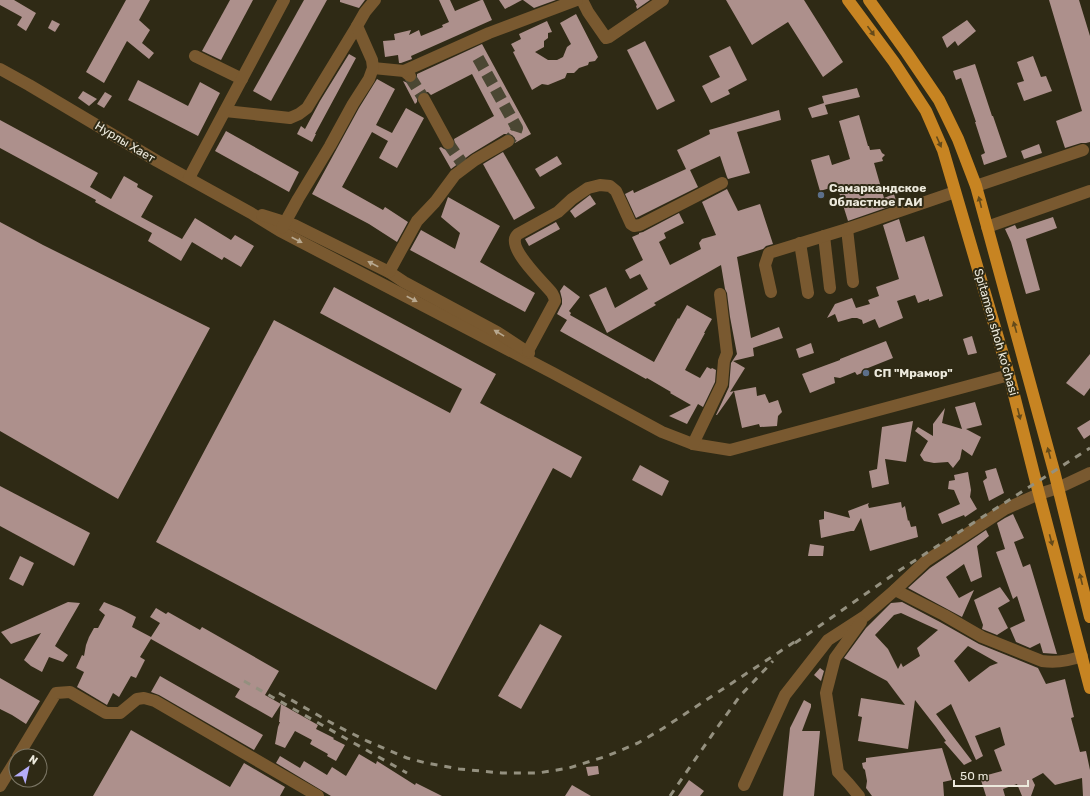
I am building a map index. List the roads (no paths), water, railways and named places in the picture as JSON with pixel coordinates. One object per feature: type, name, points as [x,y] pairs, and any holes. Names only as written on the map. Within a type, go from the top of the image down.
[{"type":"main road","name":"Spitamen shoh ko'chasi","points":[[848,0],[894,62],[926,112],[943,150],[1009,375],[1038,494],[1090,688]]},
{"type":"main road","name":"Spitamen shoh ko'chasi","points":[[869,0],[939,100],[958,139],[976,186],[1034,395],[1090,617]]},
{"type":"street","points":[[189,178],[284,0]]},
{"type":"street","points":[[225,111],[290,118],[299,114],[307,108],[365,12],[375,0]]},
{"type":"street","points":[[373,68],[407,74],[489,33],[578,0],[583,2],[606,38],[663,0]]},
{"type":"street","points":[[283,226],[369,79],[373,68],[372,60],[357,26]]},
{"type":"street","points":[[195,56],[242,79]]},
{"type":"street","name":"Нурлы Хает","points":[[0,69],[29,84],[157,161],[251,213],[283,226]]},
{"type":"street","points":[[424,99],[448,143]]},
{"type":"street","points":[[389,272],[417,221],[435,202],[463,165],[475,160],[508,141]]},
{"type":"street","points":[[976,186],[1083,150]]},
{"type":"street","points":[[528,352],[555,301],[552,292],[522,258],[516,247],[515,239],[518,234],[558,212],[572,199],[588,188],[594,186],[610,186],[616,191],[631,224],[634,226],[640,225],[722,183]]},
{"type":"street","points":[[987,227],[1090,191]]},
{"type":"street","points":[[771,292],[765,265],[769,253],[847,230],[955,192]]},
{"type":"street","points":[[283,226],[294,225],[389,272],[404,282],[497,332],[528,352],[553,373]]},
{"type":"street","points":[[283,226],[662,432],[693,444],[730,450],[1009,375]]},
{"type":"street","points":[[847,230],[853,282]]},
{"type":"street","points":[[824,236],[830,288]]},
{"type":"street","points":[[800,243],[808,292]]},
{"type":"street","points":[[693,444],[722,384],[726,353],[720,294]]},
{"type":"street","points":[[744,785],[785,695],[828,640],[865,616],[926,562],[1006,510],[1038,494],[1058,488],[1090,473]]},
{"type":"street","points":[[895,590],[944,615],[982,637],[1042,661],[1068,661],[1082,656]]},
{"type":"street","points":[[860,796],[838,772],[826,692],[835,658],[865,616]]},
{"type":"street","points":[[23,748],[50,706],[56,693],[70,692],[106,713],[120,713],[137,699],[144,698],[154,701],[318,796]]},
{"type":"street","points":[[0,786],[8,773]]},
{"type":"tunnel","points":[[478,58],[517,128],[515,134],[508,141]]},
{"type":"tunnel","points":[[410,77],[424,99]]},
{"type":"tunnel","points":[[448,143],[462,163]]},
{"type":"railway","points":[[795,643],[900,570],[1090,448]]},
{"type":"railway","points":[[279,693],[337,726],[407,758],[459,769],[502,773],[538,773],[569,768],[607,756],[638,743],[662,729],[799,639]]},
{"type":"railway","points":[[670,796],[740,696],[773,661]]},
{"type":"railway","points":[[244,681],[407,773]]},
{"type":"place","name":"Самаркандское Областное ГАИ","points":[[821,195]]},
{"type":"place","name":"СП \"Мрамор\"","points":[[866,373]]}]
